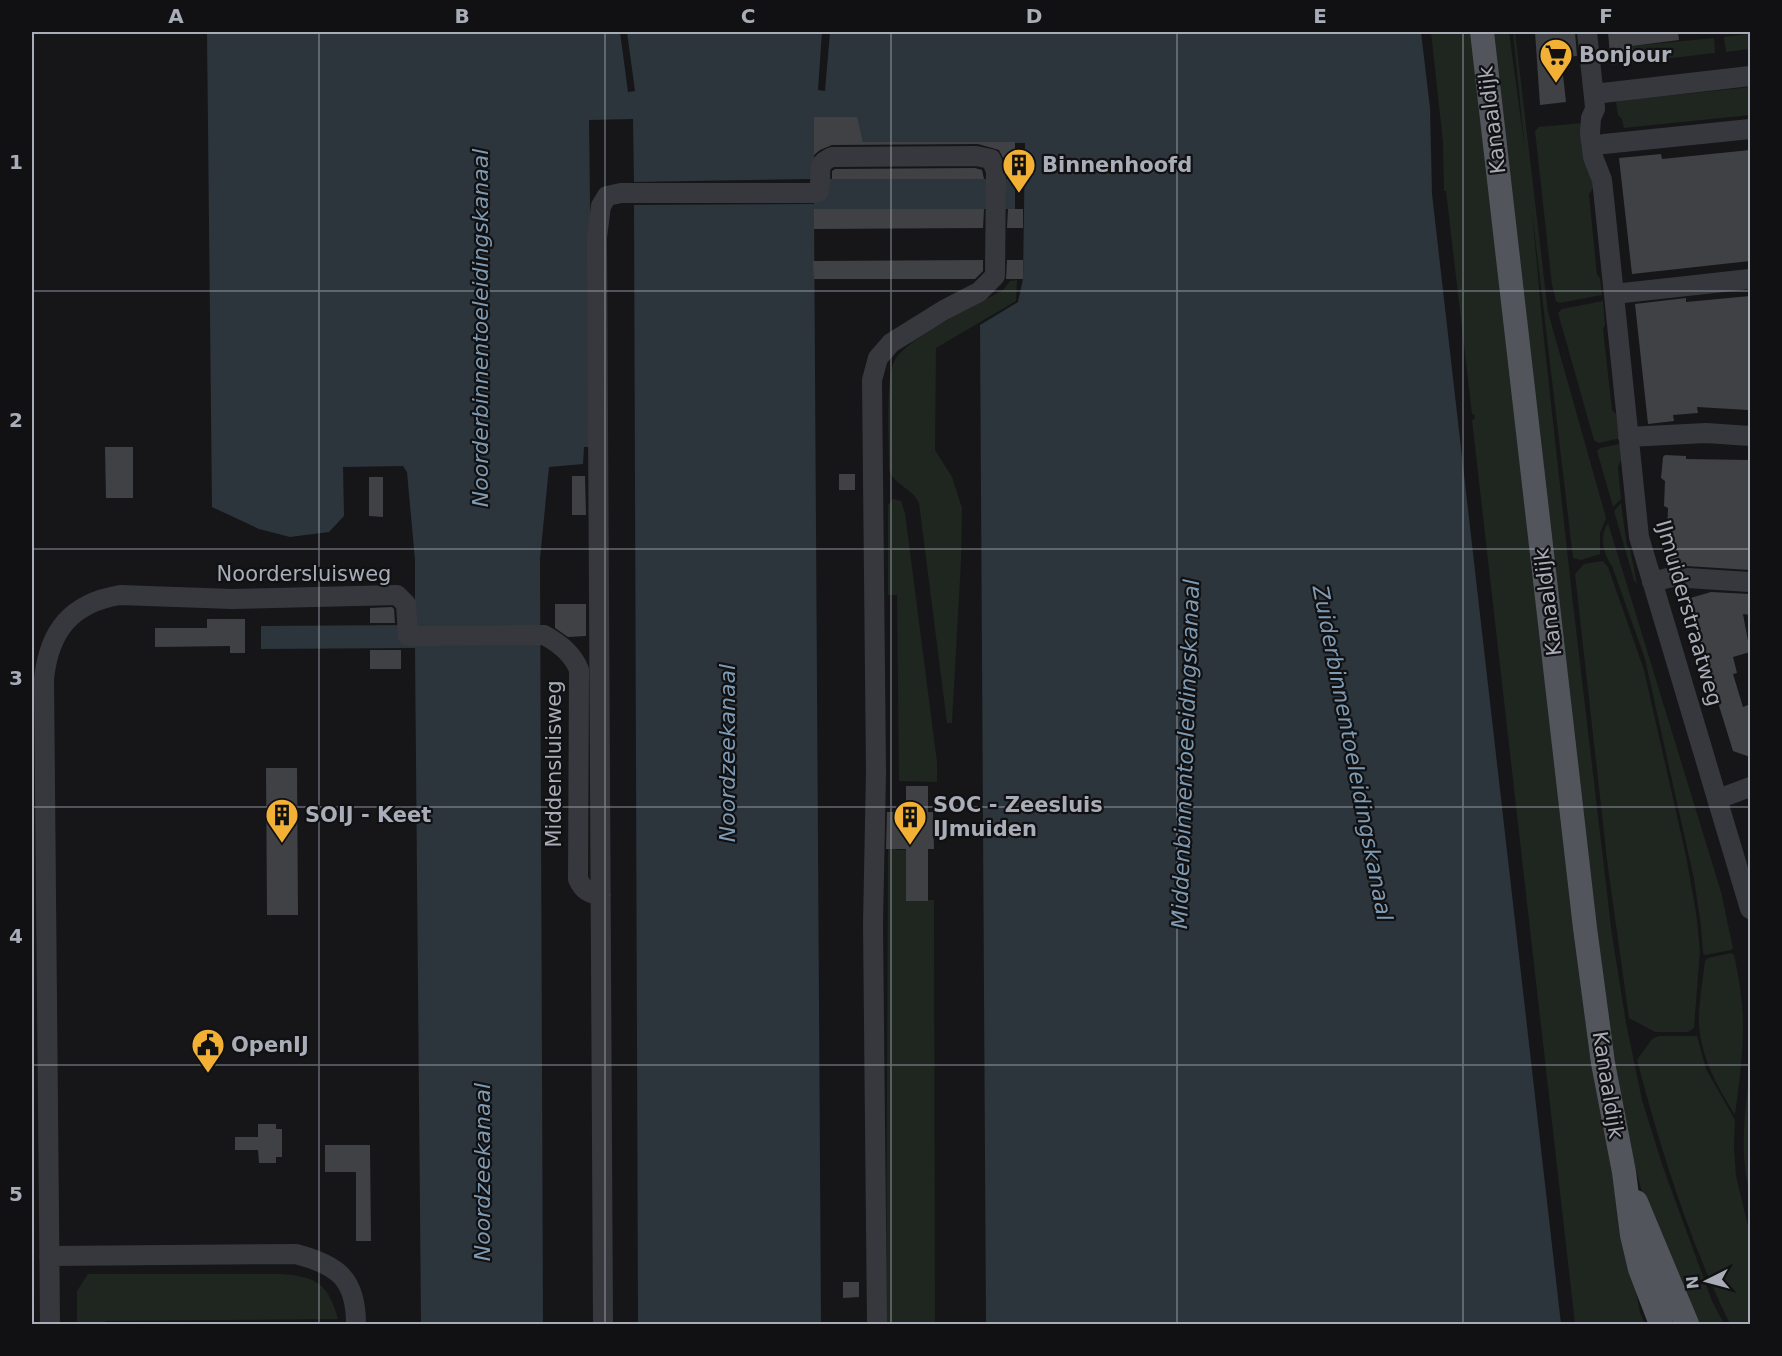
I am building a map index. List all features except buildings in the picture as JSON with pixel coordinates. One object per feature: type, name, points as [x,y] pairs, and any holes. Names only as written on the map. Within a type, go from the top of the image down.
[{"type":"main road","name":"Kanaaldijk","points":[[1482,32],[1603,1063],[1624,1172],[1632,1235],[1640,1269],[1661,1324]]},
{"type":"main road","name":"Kanaaldijk","points":[[1624,1172],[1687,1324]]},
{"type":"street","name":"IJmuiderstraatweg","points":[[1587,32],[1595,101],[1604,144],[1602,180],[1639,537],[1750,909]]},
{"type":"street","points":[[1595,101],[1750,76]]},
{"type":"street","name":"IJmuiderstraatweg","points":[[1595,101],[1590,133],[1593,157],[1602,180]]},
{"type":"street","points":[[1604,144],[1750,129]]},
{"type":"street","points":[[603,1324],[597,237],[601,206],[607,196],[621,194],[818,192],[820,167],[825,160],[843,156],[976,156],[991,159],[996,171],[995,276],[979,292],[944,310],[891,343],[878,358],[872,380],[876,772],[873,924],[877,1324]]},
{"type":"street","points":[[1614,294],[1750,279]]},
{"type":"street","points":[[1628,437],[1706,433],[1750,436]]},
{"type":"street","points":[[1652,582],[1672,577],[1750,582]]},
{"type":"street","name":"Noordersluisweg","points":[[49,1256],[44,679],[48,651],[58,632],[81,608],[95,601],[120,595],[232,599],[397,595],[406,604],[408,636],[544,635]]},
{"type":"street","name":"Middensluisweg","points":[[544,635],[563,648],[575,660],[579,670],[578,879],[587,891],[601,895]]},
{"type":"street","points":[[1718,799],[1750,787]]},
{"type":"street","points":[[50,1324],[49,1256],[296,1254],[321,1261],[343,1276],[356,1303],[356,1324]]},
{"type":"shaded area","points":[[1431,32],[1470,32],[1597,1081],[1640,1313],[1645,1324],[1575,1324],[1472,420],[1475,418],[1472,414],[1446,191],[1444,191],[1443,142]]},
{"type":"shaded area","points":[[1490,32],[1509,32],[1525,150],[1513,32],[1515,32],[1548,312],[1606,518],[1600,533],[1600,554],[1581,560],[1573,558],[1532,211],[1572,595],[1612,935],[1626,1023],[1642,1100],[1663,1167],[1712,1301],[1724,1324],[1693,1324],[1660,1246],[1646,1204],[1629,1142],[1616,1079],[1601,983]]},
{"type":"shaded area","points":[[1750,34],[1750,49],[1726,52],[1724,37]]},
{"type":"shaded area","points":[[1714,38],[1715,53],[1611,65],[1610,55],[1632,53],[1632,46]]},
{"type":"shaded area","points":[[1750,87],[1750,115],[1624,128],[1622,119],[1618,115],[1616,102],[1618,101]]},
{"type":"shaded area","points":[[1583,123],[1594,187],[1589,194],[1597,275],[1600,278],[1602,295],[1559,303],[1556,301],[1552,285],[1535,131],[1539,127]]},
{"type":"shaded area","points":[[1017,280],[1016,301],[936,348],[935,450],[952,477],[962,508],[952,723],[947,723],[919,503],[895,480],[889,470],[888,413],[892,369],[902,351],[913,342],[944,322],[1003,290],[1010,281]]},
{"type":"shaded area","points":[[1603,301],[1605,325],[1603,329],[1612,410],[1616,414],[1621,438],[1598,443],[1594,440],[1558,313],[1562,309]]},
{"type":"shaded area","points":[[1620,444],[1621,460],[1618,467],[1621,499],[1613,507],[1597,451],[1600,448]]},
{"type":"shaded area","points":[[893,499],[901,501],[905,513],[937,762],[937,782],[899,781],[897,595],[888,595],[888,505]]},
{"type":"shaded area","points":[[1621,503],[1627,546],[1630,549],[1637,584],[1614,511]]},
{"type":"shaded area","points":[[1608,523],[1721,892],[1733,948],[1731,950],[1705,955],[1703,953],[1694,879],[1645,659],[1612,566],[1604,551],[1603,539]]},
{"type":"shaded area","points":[[1603,561],[1608,567],[1644,670],[1686,856],[1700,951],[1694,1028],[1688,1032],[1655,1032],[1629,1018],[1608,868],[1575,574],[1584,564]]},
{"type":"shaded area","points":[[888,841],[895,841],[896,850],[907,850],[907,900],[934,900],[935,1324],[886,1324]]},
{"type":"shaded area","points":[[1731,953],[1734,955],[1738,972],[1743,1016],[1742,1059],[1735,1115],[1709,1066],[1699,1026],[1699,1006],[1705,961],[1708,958]]},
{"type":"shaded area","points":[[1659,1036],[1697,1036],[1706,1069],[1735,1120],[1736,1176],[1750,1234],[1750,1324],[1730,1324],[1689,1228],[1666,1161],[1637,1060],[1652,1039]]},
{"type":"shaded area","points":[[1750,1065],[1750,1194],[1746,1177],[1744,1145]]},
{"type":"shaded area","points":[[88,1274],[293,1275],[319,1284],[330,1297],[338,1319],[105,1321],[105,1324],[77,1324],[77,1291]]},
{"type":"water","points":[[207,32],[620,32],[628,92],[635,91],[627,32],[822,32],[818,90],[825,91],[830,32],[1421,32],[1430,108],[1432,194],[1561,1324],[986,1324],[980,325],[1018,302],[1023,279],[1025,143],[863,142],[856,117],[815,117],[814,179],[1015,179],[1015,209],[814,209],[821,1324],[638,1324],[634,205],[814,204],[813,179],[634,182],[633,119],[589,120],[593,447],[584,447],[583,464],[549,467],[540,559],[543,1324],[421,1324],[415,648],[261,649],[261,626],[415,625],[415,560],[407,472],[403,466],[343,467],[344,516],[329,532],[290,537],[259,529],[212,507]]},
{"type":"place","name":"Bonjour","points":[[1556,84]]},
{"type":"place","name":"Binnenhoofd","points":[[1019,194]]},
{"type":"place","name":"SOIJ - Keet","points":[[282,844]]},
{"type":"place","name":"SOC - Zeesluis IJmuiden","points":[[910,846]]},
{"type":"place","name":"OpenIJ","points":[[208,1074]]},
{"type":"water label","name":"Noorderbinnentoeleidingskanaal","points":[[480,328]]},
{"type":"water label","name":"Noordzeekanaal","points":[[727,753]]},
{"type":"water label","name":"Zuiderbinnentoeleidingskanaal","points":[[1353,753]]},
{"type":"water label","name":"Middenbinnentoeleidingskanaal","points":[[1185,754]]},
{"type":"water label","name":"Noordzeekanaal","points":[[482,1172]]}]
